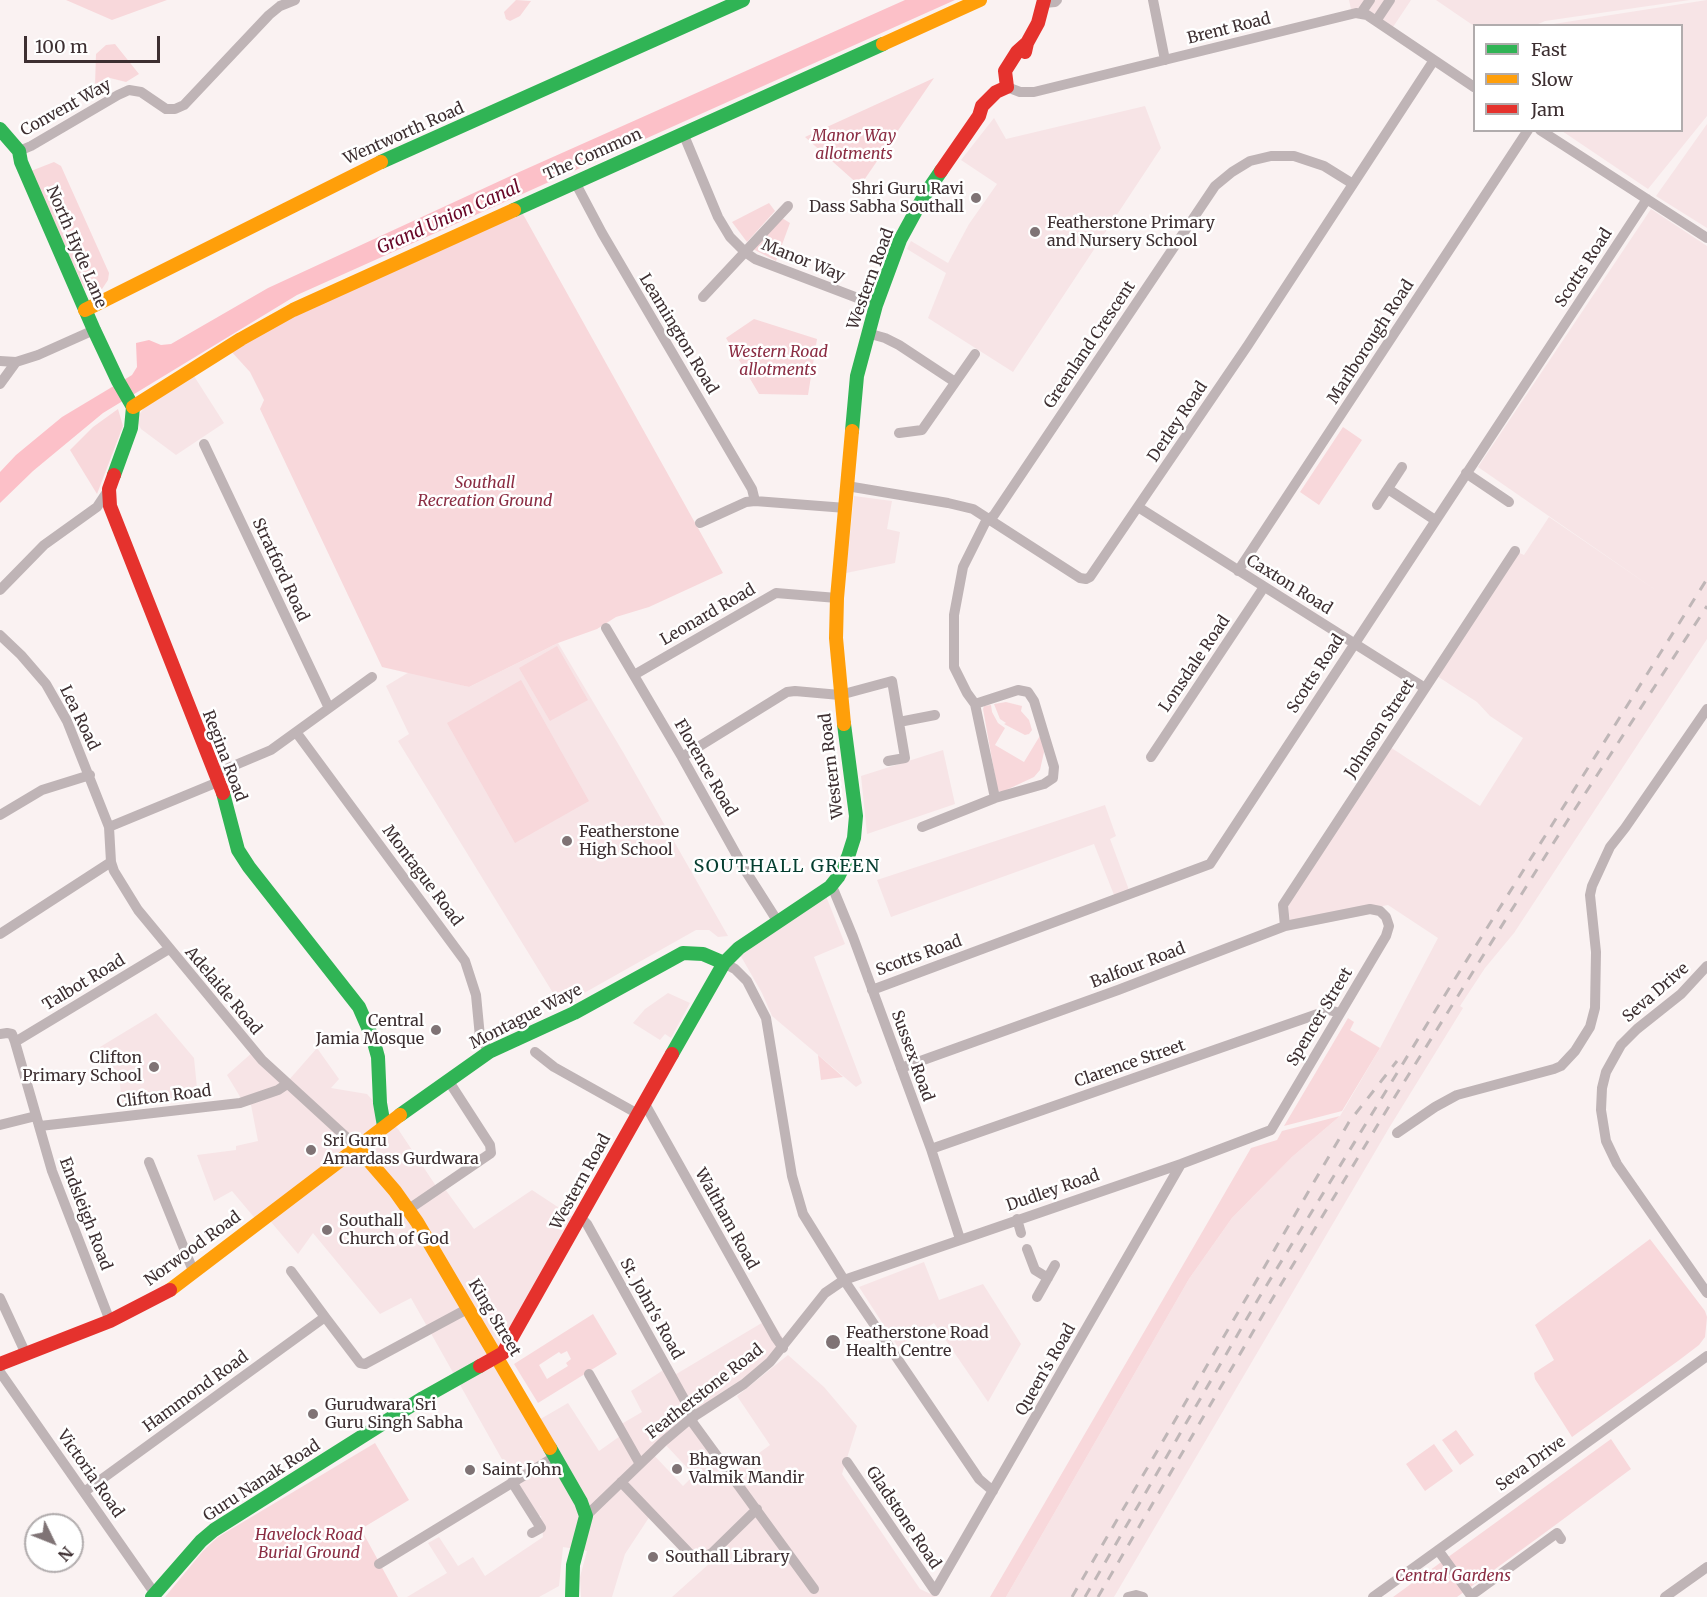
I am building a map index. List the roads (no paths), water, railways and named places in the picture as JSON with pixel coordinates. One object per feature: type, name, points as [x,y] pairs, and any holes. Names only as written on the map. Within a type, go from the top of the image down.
[{"type":"street","name":"Convent Way","points":[[19,151],[129,90],[141,92],[166,109],[175,109],[184,105],[269,15],[280,6],[294,0]]},
{"type":"street","name":"Wentworth Road","points":[[85,309],[350,176],[743,0]]},
{"type":"street","name":"The Common","points":[[131,404],[293,310],[980,0]]},
{"type":"street","points":[[1153,0],[1165,60]]},
{"type":"street","points":[[1370,0],[1361,13],[1473,86]]},
{"type":"street","points":[[1376,21],[1390,0]]},
{"type":"street","points":[[1007,87],[1005,71],[1017,52],[1027,43],[1048,1]]},
{"type":"street","name":"Brent Road","points":[[1007,87],[1020,92],[1034,92],[1361,13]]},
{"type":"street","name":"Derley Road","points":[[848,486],[973,509],[1080,578],[1086,579],[1094,573],[1434,60]]},
{"type":"street","name":"Western Road","points":[[498,1357],[507,1348],[724,963],[739,948],[830,887],[848,857],[854,838],[856,816],[840,694],[836,638],[837,598],[857,376],[867,333],[900,240],[924,196],[979,116],[982,106],[996,92],[1007,87]]},
{"type":"street","name":"North Hyde Lane","points":[[0,129],[19,151],[21,162],[94,330],[131,404]]},
{"type":"street","name":"Marlborough Road","points":[[1238,571],[1527,132]]},
{"type":"street","points":[[1543,132],[1707,238]]},
{"type":"street","name":"Manor Way","points":[[683,133],[718,217],[730,237],[745,252],[764,262],[876,305]]},
{"type":"street","name":"Greenland Crescent","points":[[975,704],[954,667],[954,615],[963,567],[985,523],[990,519],[1215,186],[1250,161],[1271,156],[1294,156],[1324,166],[1353,184]]},
{"type":"street","name":"Leamington Road","points":[[575,182],[608,243],[752,489],[755,501]]},
{"type":"street","name":"Scotts Road","points":[[872,990],[1210,864],[1647,199]]},
{"type":"street","points":[[704,297],[788,206]]},
{"type":"street","points":[[0,361],[16,362],[38,355],[94,330]]},
{"type":"street","points":[[867,333],[899,345],[955,382]]},
{"type":"street","points":[[899,433],[922,430],[975,354]]},
{"type":"street","points":[[0,384],[16,362]]},
{"type":"street","name":"Regina Road","points":[[131,404],[130,428],[110,489],[110,506],[216,778],[228,811],[234,839],[243,859],[351,995],[365,1019],[378,1058],[384,1126]]},
{"type":"street","name":"Stratford Road","points":[[204,444],[329,708]]},
{"type":"street","points":[[1377,505],[1402,467]]},
{"type":"street","points":[[1466,473],[1509,502]]},
{"type":"street","points":[[0,590],[44,545],[102,501],[110,489]]},
{"type":"street","points":[[1388,489],[1435,520]]},
{"type":"street","points":[[700,523],[746,502],[755,501],[846,508]]},
{"type":"street","name":"Caxton Road","points":[[1138,507],[1425,688]]},
{"type":"street","points":[[91,511],[106,512],[116,522]]},
{"type":"street","name":"Johnson Street","points":[[1285,926],[1283,905],[1515,552]]},
{"type":"street","name":"Lonsdale Road","points":[[1151,757],[1264,587]]},
{"type":"street","name":"Leonard Road","points":[[634,675],[776,593],[837,598]]},
{"type":"street","name":"Florence Road","points":[[606,628],[745,870],[778,922]]},
{"type":"street","name":"Lea Road","points":[[0,635],[46,684],[67,721],[109,827]]},
{"type":"street","points":[[109,827],[267,752],[372,677]]},
{"type":"street","points":[[682,757],[787,692],[840,694],[892,681],[905,758],[888,761]]},
{"type":"street","points":[[922,827],[995,798],[1044,784],[1053,778],[1054,767],[1034,701],[1028,692],[1018,690],[975,704],[995,798]]},
{"type":"street","points":[[1397,1133],[1457,1095],[1554,1069],[1561,1066],[1575,1051],[1590,1027],[1595,1008],[1596,952],[1590,895],[1592,886],[1610,847],[1707,709]]},
{"type":"street","points":[[899,722],[935,715]]},
{"type":"street","name":"Montague Road","points":[[296,732],[465,961],[476,995],[480,1037],[489,1052]]},
{"type":"street","points":[[0,815],[42,790],[90,776]]},
{"type":"street","name":"Adelaide Road","points":[[109,827],[111,862],[114,871],[138,910],[249,1046],[357,1147]]},
{"type":"street","points":[[0,934],[111,862]]},
{"type":"street","name":"Sussex Road","points":[[830,887],[834,891],[853,937],[931,1149],[960,1239]]},
{"type":"street","name":"Balfour Road","points":[[901,1068],[1118,990],[1285,926],[1370,909],[1380,911],[1386,917]]},
{"type":"street","name":"Spencer Street","points":[[1271,1130],[1386,936],[1389,926],[1386,917]]},
{"type":"street","name":"Talbot Road","points":[[15,1042],[169,950]]},
{"type":"street","name":"Montague Waye","points":[[357,1147],[489,1052],[574,1012],[684,953],[703,954],[724,963]]},
{"type":"street","points":[[724,963],[735,969],[747,981],[766,1018],[792,1176],[798,1200],[809,1225],[979,1479],[993,1491]]},
{"type":"street","name":"Seva Drive","points":[[1707,966],[1681,993],[1621,1045],[1606,1072],[1602,1088],[1601,1110],[1606,1141],[1617,1164],[1707,1293]]},
{"type":"street","name":"Clarence Street","points":[[931,1149],[1329,1010],[1340,1012]]},
{"type":"street","name":"Endsleigh Road","points":[[4,1033],[12,1034],[15,1042],[52,1171],[110,1321]]},
{"type":"street","points":[[535,1052],[554,1067],[641,1109]]},
{"type":"street","points":[[409,1209],[491,1153],[490,1145],[448,1080]]},
{"type":"street","name":"Clifton Road","points":[[36,1116],[240,1103],[278,1090],[287,1084]]},
{"type":"street","points":[[380,1095],[389,1107],[402,1113]]},
{"type":"street","name":"Waltham Road","points":[[641,1109],[783,1348]]},
{"type":"street","points":[[0,1125],[36,1116]]},
{"type":"street","name":"Dudley Road","points":[[844,1280],[1181,1164],[1271,1130]]},
{"type":"street","name":"King Street","points":[[357,1147],[409,1209],[498,1357],[581,1502],[586,1516]]},
{"type":"street","name":"Norwood Road","points":[[0,1364],[110,1321],[162,1295],[194,1273],[357,1147]]},
{"type":"street","points":[[148,1162],[194,1273]]},
{"type":"street","name":"Queen's Road","points":[[934,1591],[1009,1465],[1181,1164]]},
{"type":"street","name":"St. John's Road","points":[[580,1217],[587,1224],[692,1418],[814,1589]]},
{"type":"street","points":[[1017,1219],[1021,1233]]},
{"type":"street","points":[[1027,1249],[1035,1270],[1048,1278]]},
{"type":"street","points":[[1037,1297],[1055,1264]]},
{"type":"street","points":[[291,1271],[360,1363],[365,1364],[469,1308]]},
{"type":"street","name":"Featherstone Road","points":[[586,1516],[692,1418],[744,1384],[770,1362],[825,1293],[844,1280]]},
{"type":"street","points":[[0,1298],[26,1354]]},
{"type":"street","name":"Hammond Road","points":[[84,1492],[325,1317]]},
{"type":"street","name":"Seva Drive","points":[[1373,1597],[1707,1356]]},
{"type":"street","name":"Guru Nanak Road","points":[[154,1596],[201,1541],[214,1530],[423,1398],[498,1357]]},
{"type":"street","name":"Victoria Road","points":[[0,1372],[154,1596]]},
{"type":"street","points":[[589,1374],[640,1464]]},
{"type":"street","points":[[380,1564],[555,1456]]},
{"type":"street","name":"Gladstone Road","points":[[848,1462],[934,1591]]},
{"type":"street","points":[[512,1482],[541,1527],[532,1533]]},
{"type":"street","points":[[621,1482],[691,1555],[701,1558],[712,1553],[757,1509]]},
{"type":"street","points":[[572,1597],[573,1565],[586,1516]]},
{"type":"street","points":[[1438,1550],[1474,1595],[1557,1533],[1561,1539]]},
{"type":"street","points":[[1665,1597],[1707,1567]]},
{"type":"street","points":[[1128,1597],[1136,1595],[1143,1597]]},
{"type":"water","name":"Grand Union Canal","points":[[905,0],[955,0],[297,295],[103,413],[33,471],[0,503],[0,472],[16,455],[62,417],[132,375],[137,367],[136,343],[149,340],[161,345],[171,344],[268,288],[517,173]]},
{"type":"railway","points":[[1085,1597],[1260,1296],[1453,982],[1707,579]]},
{"type":"railway","points":[[1098,1597],[1271,1301],[1391,1103],[1566,823],[1707,606]]},
{"type":"railway","points":[[1072,1597],[1349,1122],[1397,1061]]},
{"type":"place","name":"Shri Guru Ravi Dass Sabha Southall","points":[[976,198]]},
{"type":"place","name":"Featherstone Primary and Nursery School","points":[[1035,232]]},
{"type":"place","name":"Featherstone High School","points":[[567,841]]},
{"type":"place","name":"Central Jamia Mosque","points":[[436,1030]]},
{"type":"place","name":"Clifton Primary School","points":[[154,1067]]},
{"type":"place","name":"Sri Guru Amardass Gurdwara","points":[[311,1150]]},
{"type":"place","name":"Southall Church of God","points":[[327,1230]]},
{"type":"place","name":"Featherstone Road Health Centre","points":[[833,1342]]},
{"type":"place","name":"Gurudwara Sri Guru Singh Sabha","points":[[313,1414]]},
{"type":"place","name":"Bhagwan Valmik Mandir","points":[[677,1469]]},
{"type":"place","name":"Saint John","points":[[470,1470]]},
{"type":"place","name":"Southall Library","points":[[653,1557]]},
{"type":"district","name":"SOUTHALL GREEN","points":[[787,867]]},
{"type":"park label","name":"Manor Way allotments","points":[[854,145]]},
{"type":"park label","name":"Western Road allotments","points":[[778,361]]},
{"type":"park label","name":"Southall Recreation Ground","points":[[485,492]]},
{"type":"park label","name":"Havelock Road Burial Ground","points":[[309,1544]]},
{"type":"park label","name":"Central Gardens","points":[[1453,1576]]}]
